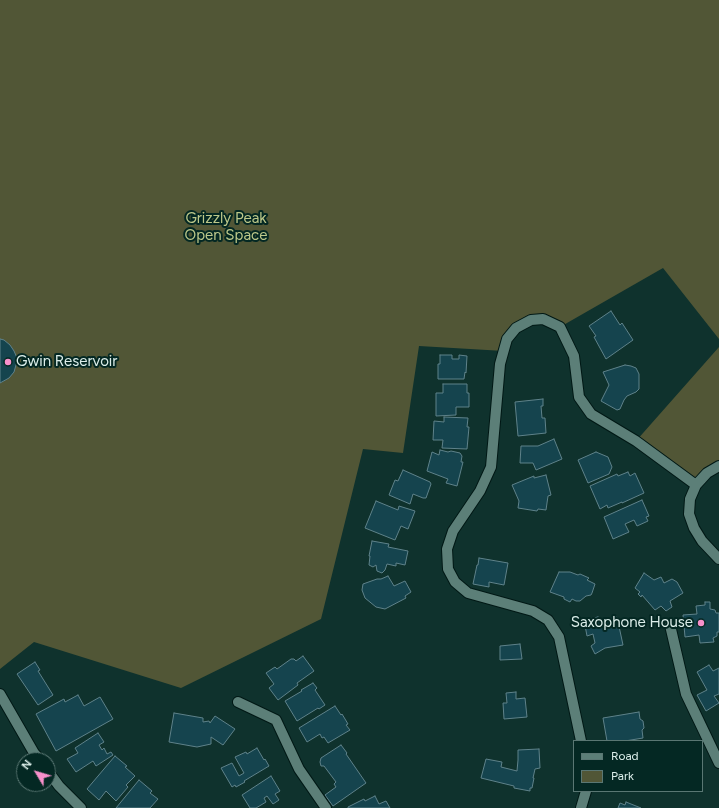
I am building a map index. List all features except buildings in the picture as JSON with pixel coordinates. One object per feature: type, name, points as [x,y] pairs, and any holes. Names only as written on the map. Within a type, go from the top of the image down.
[{"type":"street","points":[[581,740],[559,637],[548,620],[533,611],[468,593],[455,582],[448,569],[447,549],[453,531],[480,491],[491,467],[500,364],[507,339],[516,328],[531,320],[543,319],[560,327],[574,356],[579,397],[591,414],[636,441],[696,485]]},
{"type":"street","points":[[719,466],[707,473],[696,485],[690,499],[689,514],[694,528],[702,541],[719,559]]},
{"type":"street","points":[[670,625],[686,694],[719,762]]},
{"type":"street","points":[[0,694],[33,752]]},
{"type":"street","points":[[238,702],[276,720],[299,769],[326,808]]},
{"type":"street","points":[[56,782],[82,808]]},
{"type":"street","points":[[581,808],[586,792]]},
{"type":"green space","name":"Grizzly Peak Open Space","points":[[0,0],[719,0],[719,339],[663,268],[560,327],[543,319],[516,328],[504,351],[419,346],[403,453],[363,449],[321,619],[181,688],[34,642],[0,669]]},
{"type":"green space","points":[[719,347],[719,466],[696,485],[636,441]]},
{"type":"place","name":"Gwin Reservoir","points":[[8,362]]},
{"type":"place","name":"Saxophone House","points":[[701,623]]}]
